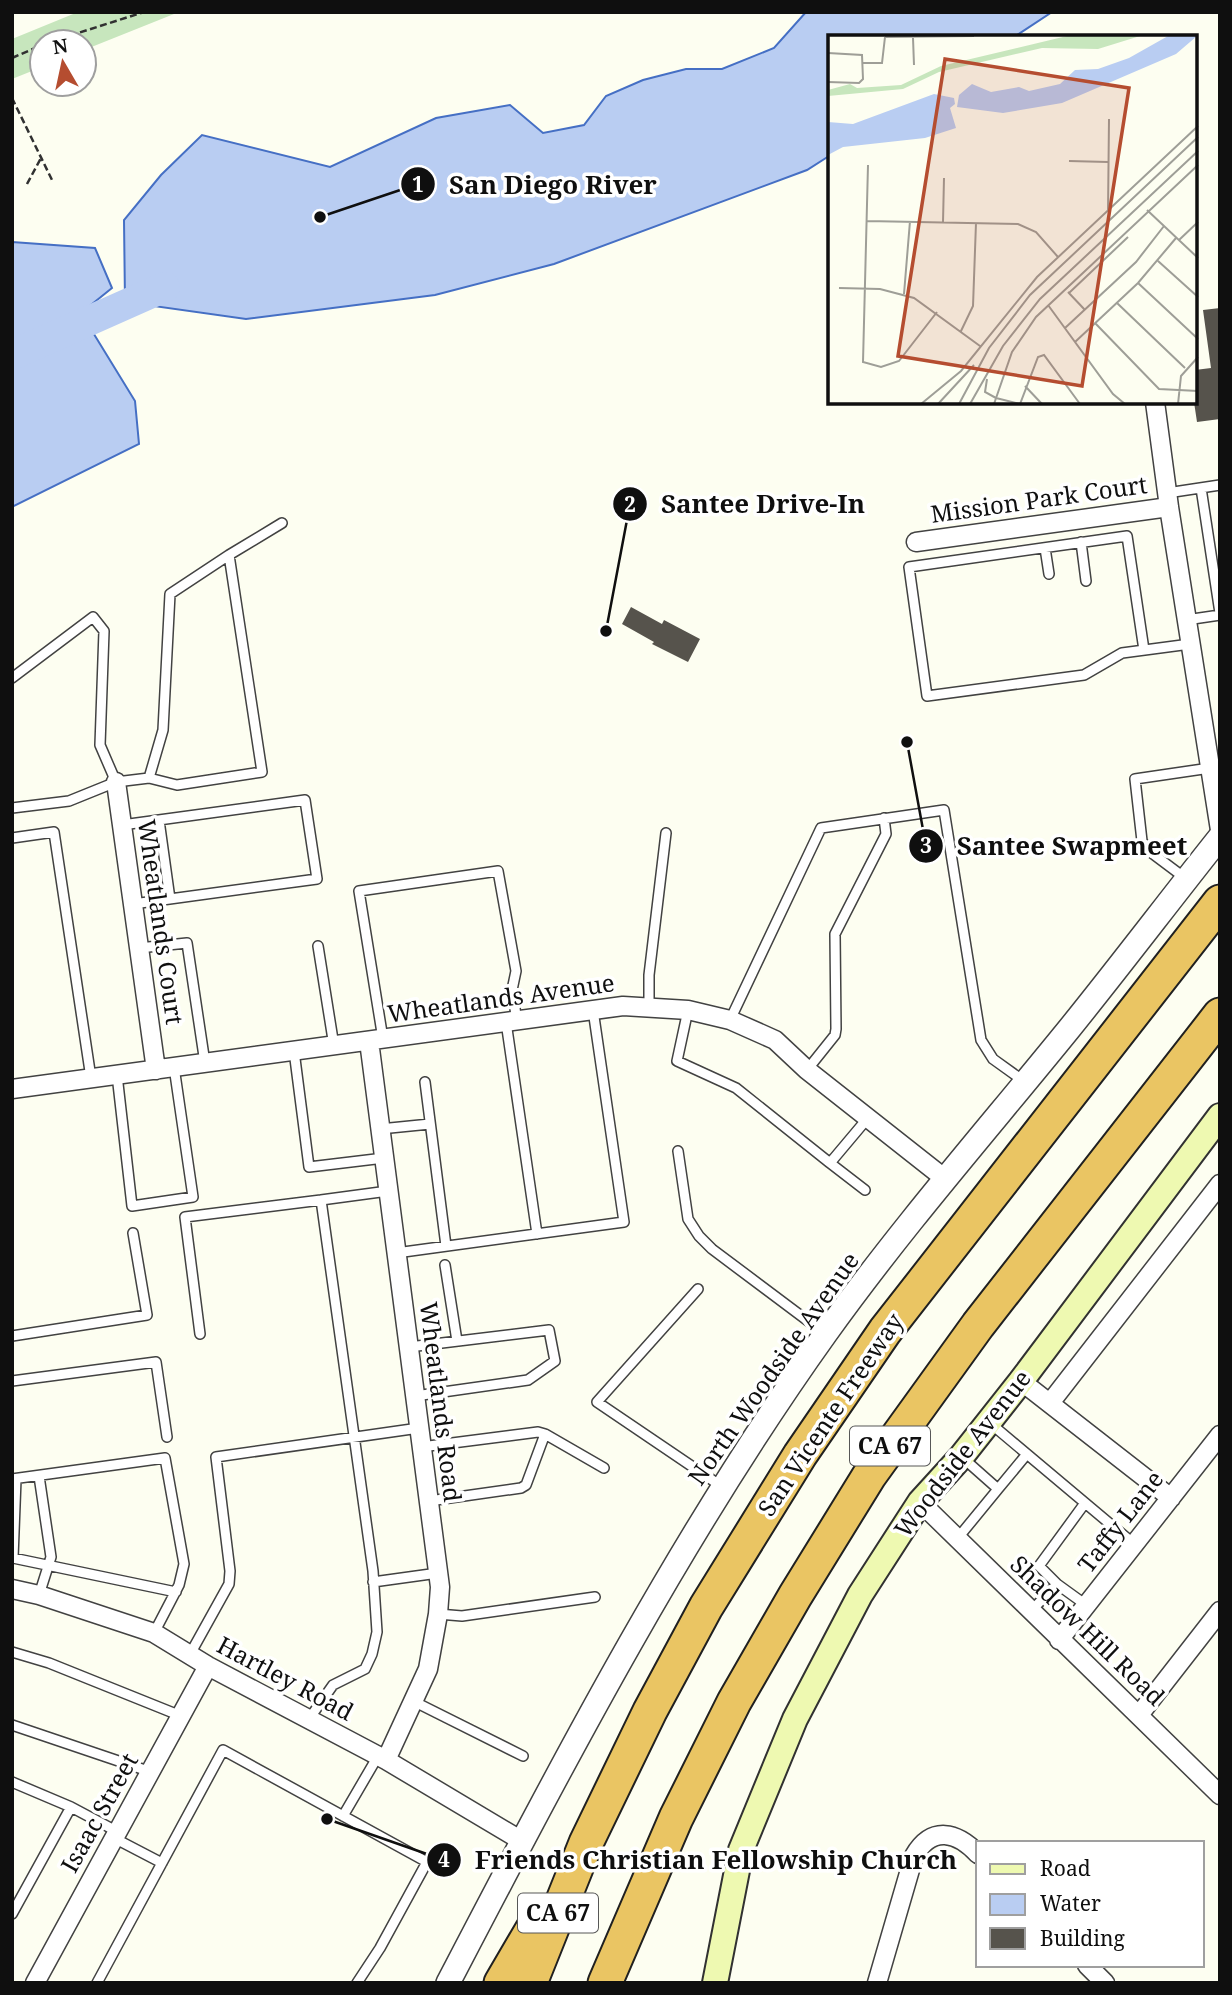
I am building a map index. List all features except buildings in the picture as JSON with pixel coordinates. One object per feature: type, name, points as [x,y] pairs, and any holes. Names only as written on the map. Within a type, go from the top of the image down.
[{"type":"highway","name":"San Vicente Freeway","points":[[530,1983],[586,1843],[650,1711],[706,1608],[800,1455],[885,1331],[1220,902]]},
{"type":"highway","name":"CA 67","points":[[605,1983],[676,1818],[734,1702],[869,1476],[978,1325],[1220,1015]]},
{"type":"highway","points":[[501,1983],[586,1843]]},
{"type":"highway","points":[[618,1983],[630,1921]]},
{"type":"main road","name":"Woodside Avenue","points":[[715,1983],[741,1850],[795,1719],[860,1595],[920,1502],[961,1457],[1021,1381],[1220,1116]]},
{"type":"street","points":[[1155,404],[1186,620],[1212,755],[1220,830]]},
{"type":"street","name":"Mission Park Court","points":[[916,542],[1168,500]]},
{"type":"street","name":"Wheatlands Court","points":[[116,782],[139,948],[165,1069]]},
{"type":"street","name":"North Woodside Avenue","points":[[448,1983],[522,1841],[644,1619],[723,1487],[825,1334],[944,1178],[1025,1082],[1220,837]]},
{"type":"street","name":"Wheatlands Avenue","points":[[12,1089],[623,1006],[688,1010],[730,1020],[775,1040],[867,1119],[944,1178]]},
{"type":"street","name":"Wheatlands Road","points":[[376,1040],[380,1129],[438,1573],[439,1614],[428,1669],[382,1758]]},
{"type":"street","points":[[1050,1403],[1220,1184]]},
{"type":"street","points":[[1021,1381],[1171,1497]]},
{"type":"street","name":"Taffy Lane","points":[[1059,1640],[1220,1435]]},
{"type":"street","name":"Shadow Hill Road","points":[[920,1502],[1220,1795]]},
{"type":"street","name":"Hartley Road","points":[[12,1589],[39,1595],[154,1633],[208,1666],[382,1758],[522,1841]]},
{"type":"street","points":[[1139,1716],[1220,1611]]},
{"type":"street","name":"Isaac Street","points":[[35,1983],[208,1666]]},
{"type":"street","points":[[877,1983],[914,1856],[919,1847],[932,1838],[949,1835],[964,1840],[976,1852]]},
{"type":"street","points":[[1089,1967],[1105,1983]]},
{"type":"lane","points":[[1168,500],[1201,488],[1220,485]]},
{"type":"lane","points":[[1186,620],[1220,614],[1201,488]]},
{"type":"lane","points":[[149,778],[163,730],[170,594],[282,523]]},
{"type":"lane","points":[[1143,650],[1128,536],[909,567],[927,696],[1084,675],[1122,653],[1190,644]]},
{"type":"lane","points":[[1081,542],[1086,582]]},
{"type":"lane","points":[[1045,548],[1049,574]]},
{"type":"lane","points":[[12,808],[69,801],[116,782],[149,778],[177,786],[262,772],[229,555]]},
{"type":"lane","points":[[12,678],[93,617],[104,631],[100,745],[116,782]]},
{"type":"lane","points":[[1186,879],[1149,851],[1142,841],[1135,779],[1212,755]]},
{"type":"lane","points":[[122,825],[305,800],[317,879],[133,904]]},
{"type":"lane","points":[[730,1020],[821,828],[944,810],[981,1040],[993,1059],[1025,1082]]},
{"type":"lane","points":[[807,1070],[835,1035],[835,934],[886,834],[884,818]]},
{"type":"lane","points":[[159,820],[170,899]]},
{"type":"lane","points":[[12,838],[54,832],[91,1079]]},
{"type":"lane","points":[[649,1007],[649,975],[666,833]]},
{"type":"lane","points":[[376,1040],[359,891],[498,872],[516,971],[512,990],[512,1022],[537,1234]]},
{"type":"lane","points":[[139,948],[187,943],[205,1063]]},
{"type":"lane","points":[[318,946],[334,1046]]},
{"type":"lane","points":[[396,1252],[624,1222],[593,1010]]},
{"type":"lane","points":[[688,1010],[677,1061],[736,1088],[865,1189]]},
{"type":"lane","points":[[294,1051],[309,1167],[384,1158]]},
{"type":"lane","points":[[117,1075],[132,1206],[193,1197],[165,1069]]},
{"type":"lane","points":[[425,1082],[446,1246]]},
{"type":"lane","points":[[830,1163],[867,1119]]},
{"type":"lane","points":[[380,1129],[430,1124]]},
{"type":"lane","points":[[678,1151],[688,1219],[699,1236],[712,1249],[825,1334]]},
{"type":"lane","points":[[200,1334],[185,1217],[388,1191]]},
{"type":"lane","points":[[309,1720],[333,1685],[365,1669],[377,1632],[373,1582],[321,1200]]},
{"type":"lane","points":[[12,1336],[147,1315],[133,1233]]},
{"type":"lane","points":[[444,1265],[457,1341]]},
{"type":"lane","points":[[698,1289],[597,1402],[723,1487]]},
{"type":"lane","points":[[409,1347],[549,1330],[555,1361],[528,1380],[415,1396]]},
{"type":"lane","points":[[12,1381],[156,1362],[167,1437]]},
{"type":"lane","points":[[989,1422],[1134,1544]]},
{"type":"lane","points":[[190,1656],[229,1584],[230,1571],[216,1457],[419,1428]]},
{"type":"lane","points":[[422,1447],[538,1432],[604,1468]]},
{"type":"lane","points":[[429,1502],[521,1489],[526,1485],[545,1434]]},
{"type":"lane","points":[[957,1539],[1027,1454]]},
{"type":"lane","points":[[961,1457],[998,1489]]},
{"type":"lane","points":[[154,1633],[176,1592],[184,1564],[165,1458],[14,1479],[13,1558],[176,1592]]},
{"type":"lane","points":[[39,1476],[51,1557],[39,1595]]},
{"type":"lane","points":[[1086,1503],[1039,1566],[1057,1584],[1087,1606]]},
{"type":"lane","points":[[373,1582],[438,1573]]},
{"type":"lane","points":[[1031,1611],[1057,1584]]},
{"type":"lane","points":[[439,1614],[462,1616],[595,1597]]},
{"type":"lane","points":[[12,1652],[49,1663],[181,1716]]},
{"type":"lane","points":[[413,1701],[523,1756]]},
{"type":"lane","points":[[12,1725],[150,1772]]},
{"type":"lane","points":[[97,1983],[223,1750],[427,1862],[380,1948],[357,1983]]},
{"type":"lane","points":[[343,1816],[382,1758]]},
{"type":"lane","points":[[12,1782],[71,1807],[162,1863]]},
{"type":"lane","points":[[12,1914],[71,1807]]},
{"type":"path","points":[[94,28],[144,12]]},
{"type":"path","points":[[12,98],[53,182]]},
{"type":"path","points":[[27,184],[41,158]]},
{"type":"green space","points":[[78,12],[179,12],[98,44],[98,28],[39,28]]},
{"type":"green space","points":[[28,32],[28,73],[12,79],[12,39]]},
{"type":"water","points":[[806,12],[1052,12],[1017,35],[828,35],[828,157],[807,170],[554,264],[435,295],[246,319],[125,302],[124,220],[161,175],[202,135],[330,167],[436,118],[510,105],[543,133],[584,125],[606,96],[643,80],[686,69],[722,69],[774,48]]},
{"type":"water","points":[[12,242],[95,248],[112,288],[81,313],[135,401],[139,444],[12,507]]},
{"type":"waterway","points":[[12,355],[165,287]]},
{"type":"place","name":"San Diego River","points":[[320,217]]},
{"type":"place","name":"Santee Drive-In","points":[[606,631]]},
{"type":"place","name":"Santee Swapmeet","points":[[907,742]]},
{"type":"place","name":"Friends Christian Fellowship Church","points":[[327,1819]]}]
